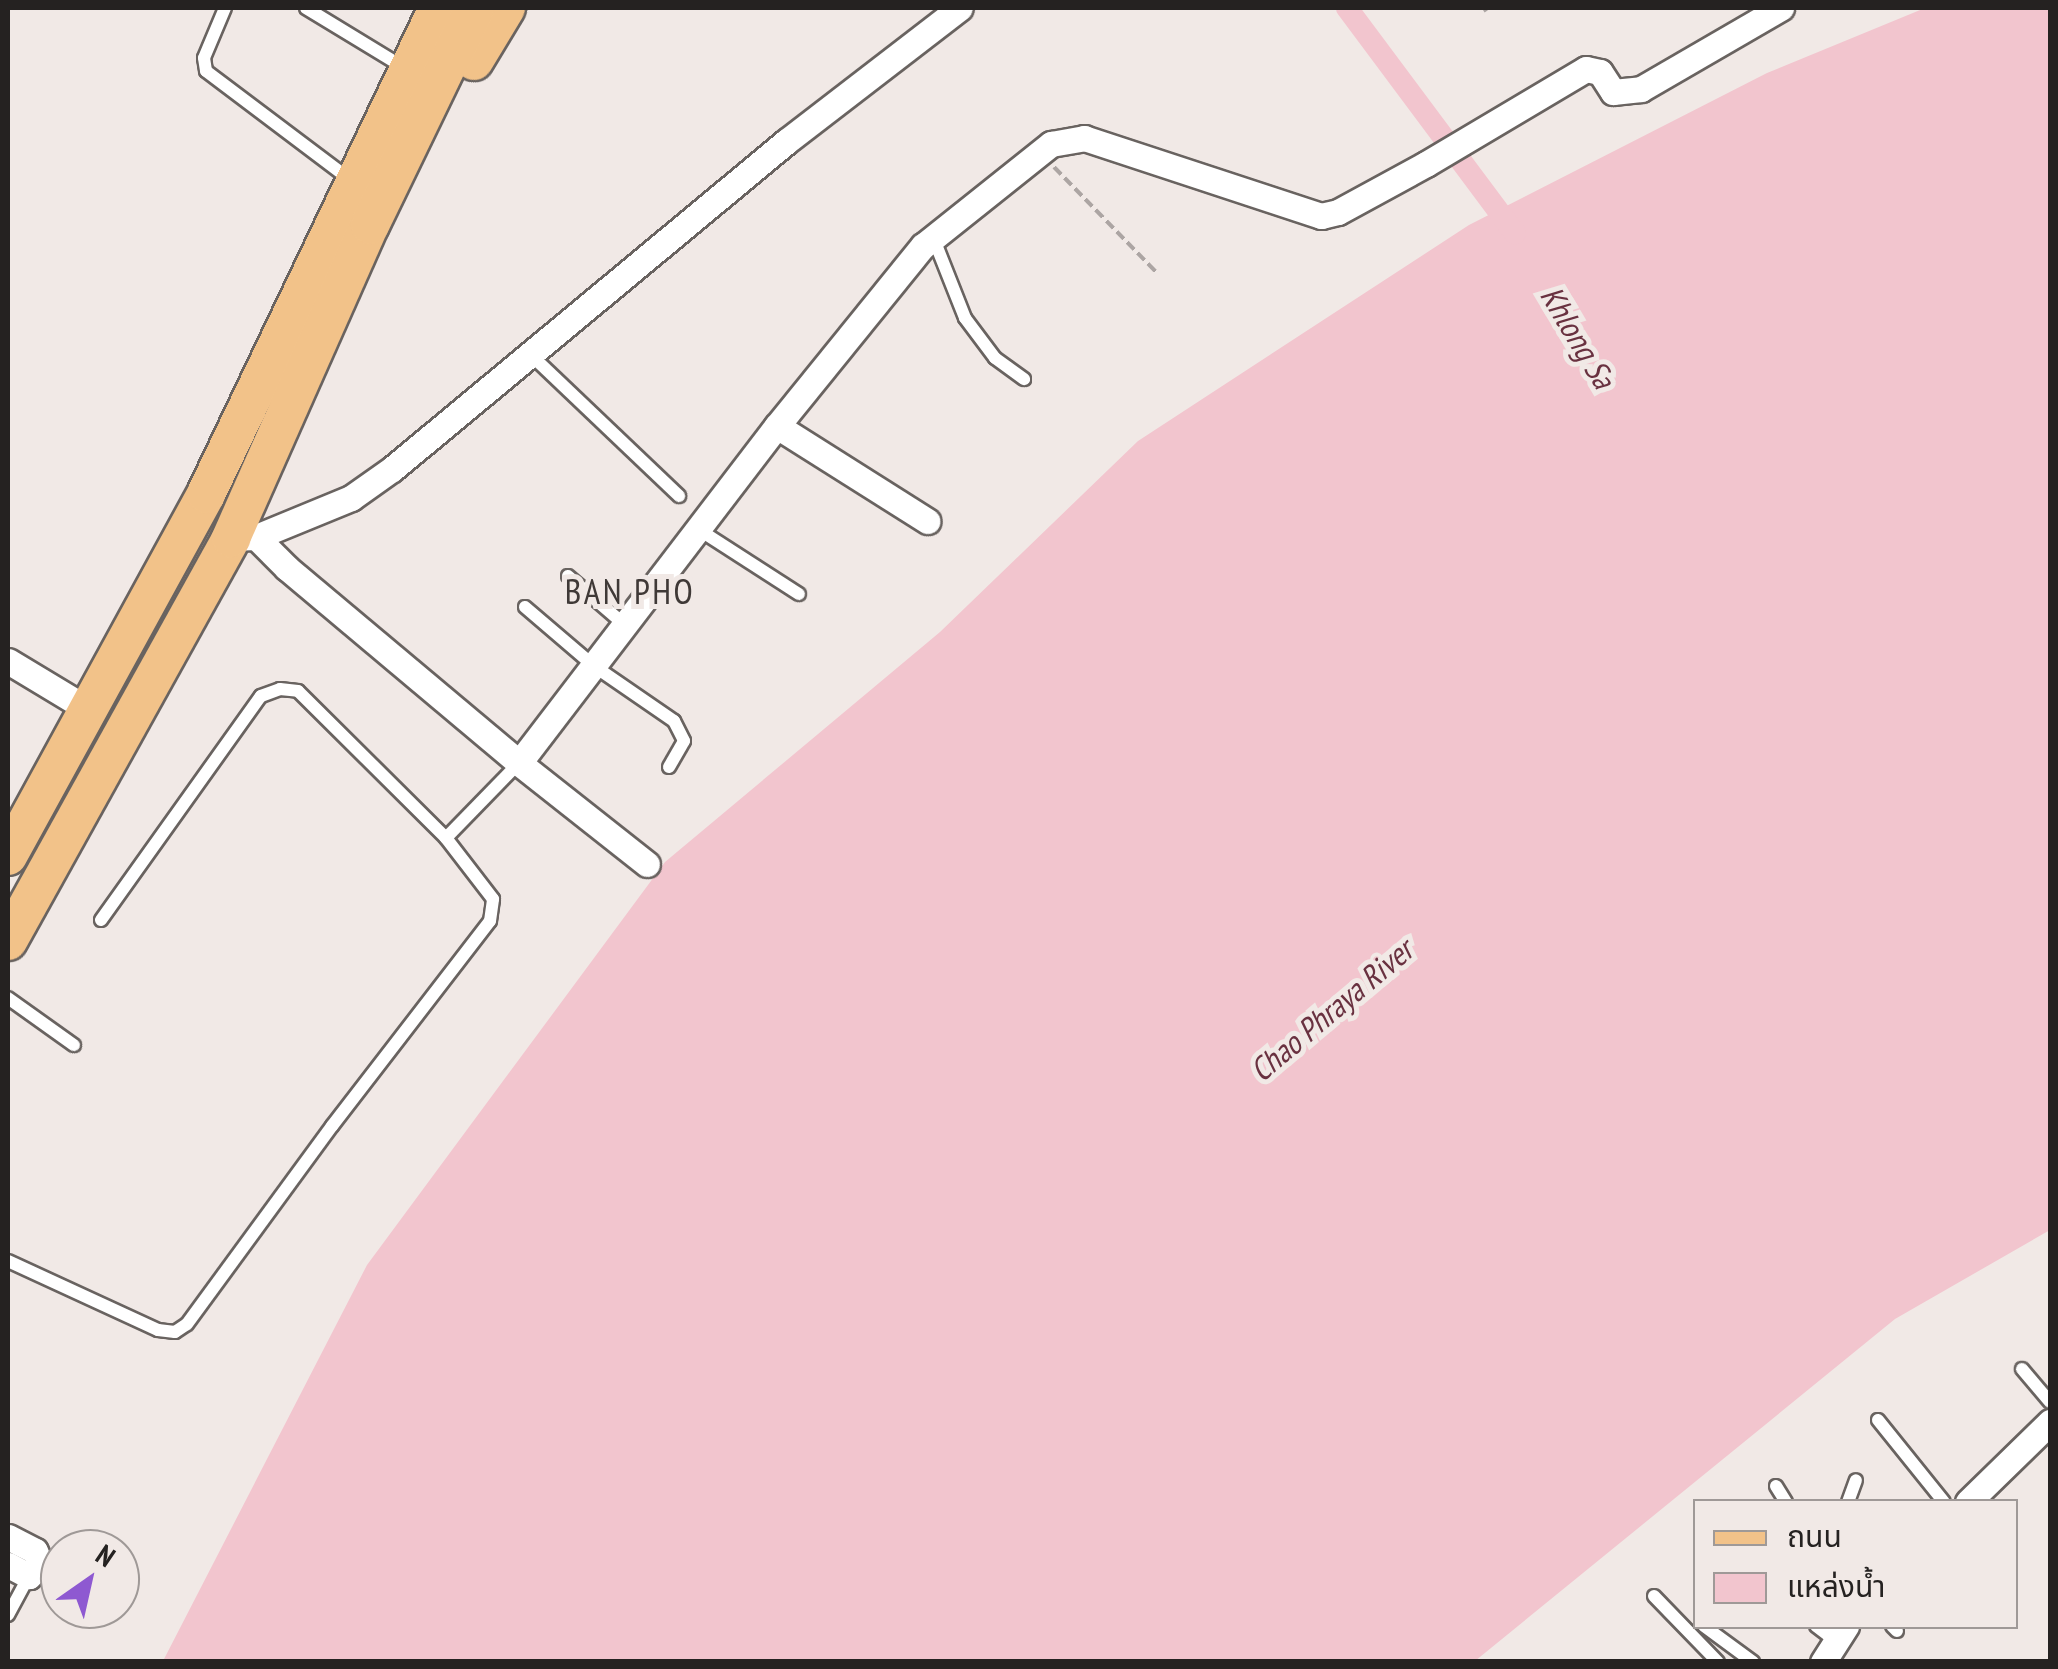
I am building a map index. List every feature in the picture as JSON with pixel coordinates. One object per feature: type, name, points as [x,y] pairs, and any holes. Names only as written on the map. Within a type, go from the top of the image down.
[{"type":"main road","points":[[8,856],[206,494],[353,182],[398,73],[414,8]]},
{"type":"main road","points":[[398,73],[438,8]]},
{"type":"main road","points":[[8,942],[243,538],[424,116],[475,8]]},
{"type":"main road","points":[[424,116],[465,76],[506,8]]},
{"type":"street","points":[[243,538],[351,498],[787,141],[960,8]]},
{"type":"street","points":[[519,763],[777,426],[933,237],[1040,153],[1070,138],[1084,138],[1321,216],[1338,212],[1426,164],[1586,69],[1600,72],[1613,92],[1641,90],[1780,8]]},
{"type":"street","points":[[777,426],[927,521]]},
{"type":"street","points":[[243,538],[287,568],[519,763],[647,864]]},
{"type":"street","points":[[8,662],[86,708]]},
{"type":"street","points":[[1971,1499],[2050,1422]]},
{"type":"street","points":[[8,1537],[40,1556],[18,1570]]},
{"type":"lane","points":[[306,8],[398,73]]},
{"type":"lane","points":[[219,9],[204,58],[206,72],[353,182]]},
{"type":"lane","points":[[933,237],[965,318],[995,358],[1024,379]]},
{"type":"lane","points":[[530,354],[680,496]]},
{"type":"lane","points":[[698,530],[800,594]]},
{"type":"lane","points":[[568,576],[625,625]]},
{"type":"lane","points":[[525,607],[594,666],[681,730],[684,741],[669,767]]},
{"type":"lane","points":[[8,1261],[158,1330],[176,1332],[187,1324],[332,1126],[490,921],[493,899],[446,838],[298,692],[280,690],[262,696],[101,920]]},
{"type":"lane","points":[[446,838],[519,763]]},
{"type":"lane","points":[[8,998],[74,1044]]},
{"type":"lane","points":[[2022,1368],[2050,1402]]},
{"type":"lane","points":[[1878,1420],[1942,1499]]},
{"type":"lane","points":[[1849,1499],[1856,1480]]},
{"type":"lane","points":[[1776,1486],[1784,1499]]},
{"type":"lane","points":[[8,1615],[18,1570]]},
{"type":"lane","points":[[1654,1596],[1690,1624]]},
{"type":"lane","points":[[1694,1629],[1718,1662]]},
{"type":"lane","points":[[1708,1629],[1753,1662]]},
{"type":"path","points":[[1040,153],[1158,273]]},
{"type":"water","name":"Chao Phraya River","points":[[1925,8],[2050,8],[2050,1230],[1895,1319],[1475,1661],[163,1661],[367,1265],[665,862],[940,632],[1138,441],[1469,225],[1767,73]]},
{"type":"waterway","name":"Khlong Sa","points":[[1347,8],[1515,233]]},
{"type":"district","name":"BAN PHO","points":[[630,591]]}]
